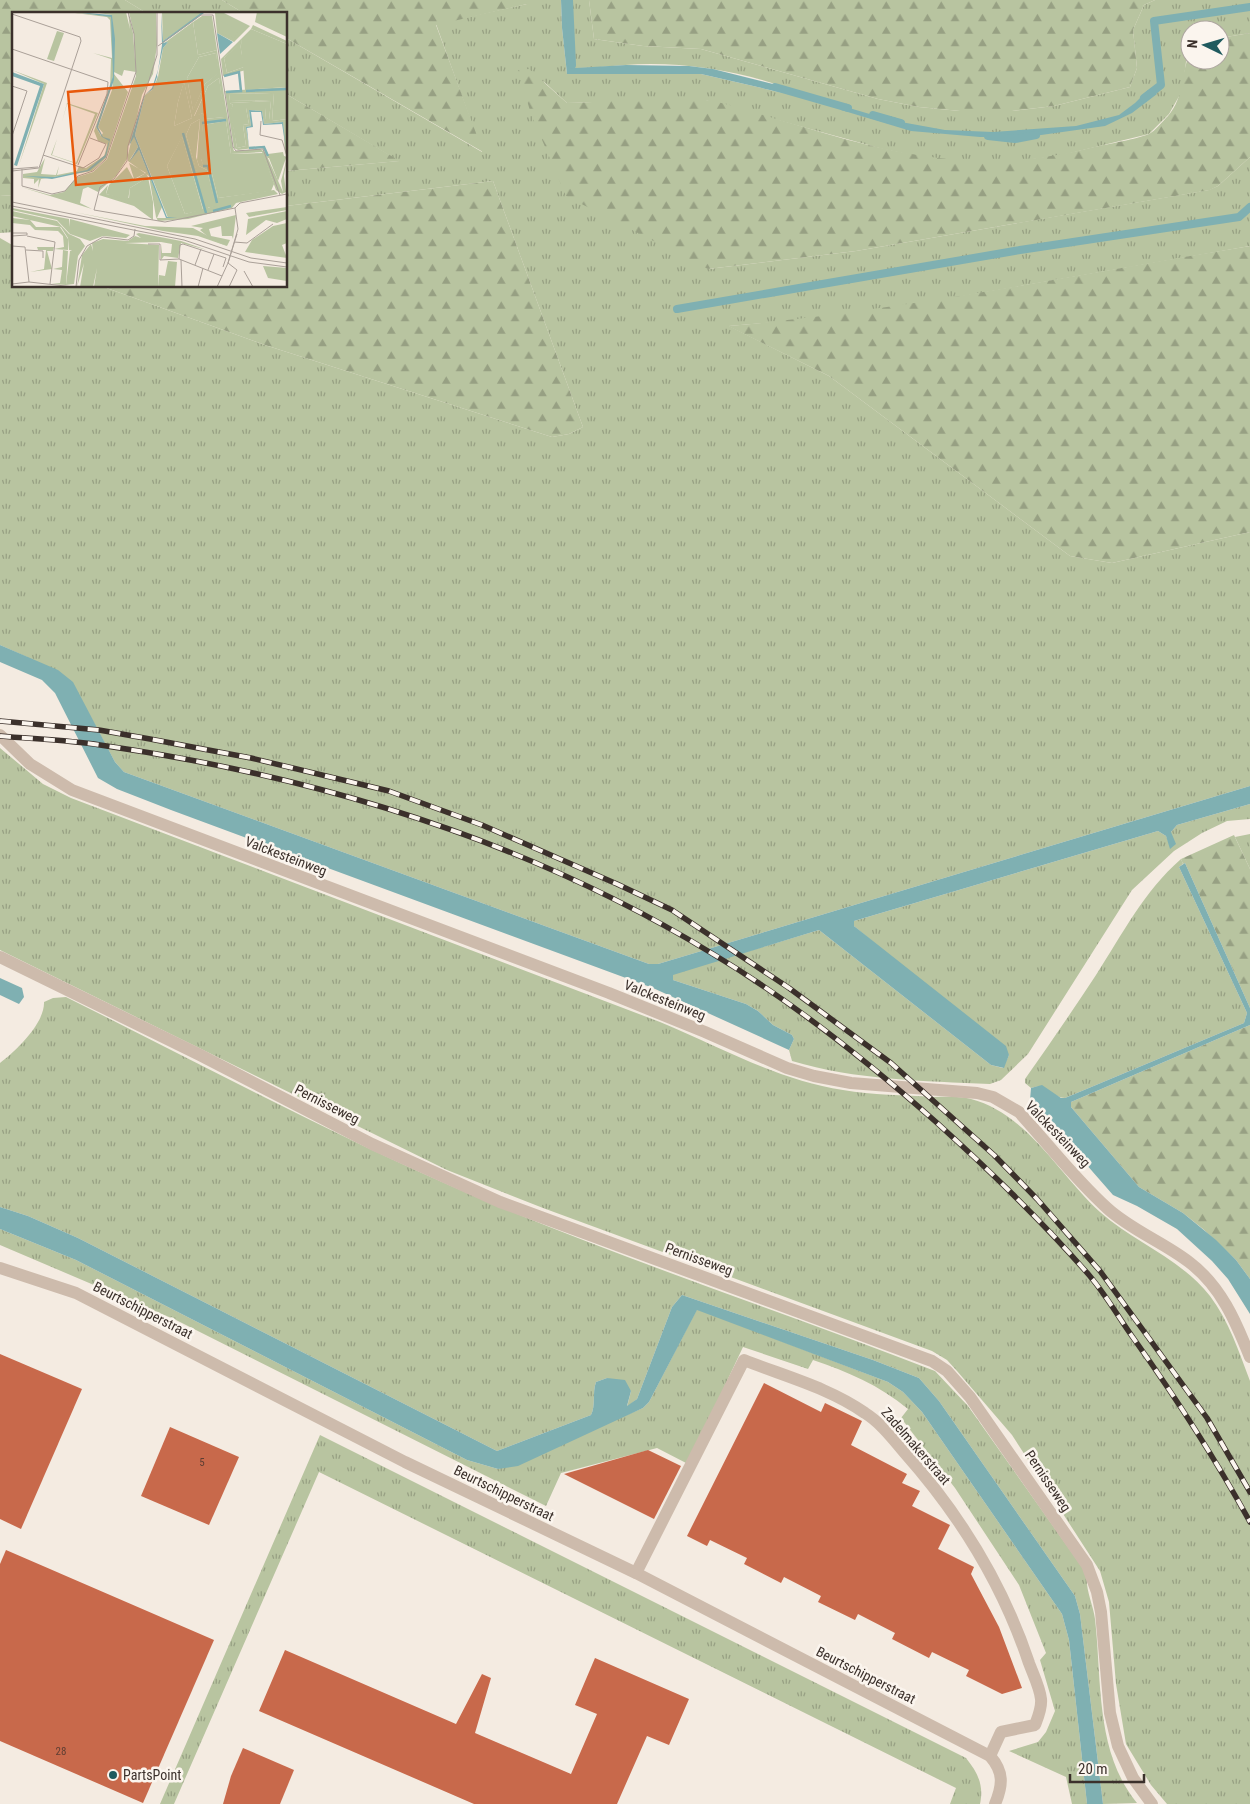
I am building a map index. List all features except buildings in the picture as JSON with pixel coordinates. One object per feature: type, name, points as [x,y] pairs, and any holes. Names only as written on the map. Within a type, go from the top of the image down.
[{"type":"street","name":"Valckesteinweg","points":[[0,735],[30,764],[72,790],[610,994],[705,1032],[786,1068],[851,1083],[977,1093],[1007,1104],[1019,1112],[1106,1208],[1125,1222],[1190,1262],[1216,1288],[1237,1325],[1250,1357]]},
{"type":"street","name":"Pernisseweg","points":[[0,957],[200,1055],[372,1144],[500,1202],[932,1361],[947,1371],[996,1432],[1087,1566],[1097,1592],[1101,1612],[1110,1713],[1118,1746],[1133,1778],[1152,1804]]},
{"type":"street","name":"Beurtschipperstraat","points":[[0,1268],[76,1293],[405,1462],[636,1573],[990,1756]]},
{"type":"street","name":"Zadelmakerstraat","points":[[636,1573],[744,1360],[850,1403],[867,1414],[888,1433],[960,1522],[996,1581],[1018,1628],[1041,1698],[1040,1713],[1035,1725],[1001,1732],[990,1756]]},
{"type":"street","points":[[990,1756],[998,1765],[1001,1776],[1002,1788],[995,1804]]},
{"type":"green space","points":[[0,0],[125,0],[145,12],[12,12],[12,195],[0,196]]},
{"type":"green space","points":[[125,0],[222,0],[242,12],[145,12]]},
{"type":"green space","points":[[222,0],[527,0],[527,4],[436,25],[483,152],[288,39],[288,12],[242,12]]},
{"type":"green space","points":[[527,0],[561,0],[567,74],[701,74],[783,93],[785,87],[746,76],[706,68],[645,64],[575,68],[567,0],[589,0],[594,39],[643,46],[701,49],[878,99],[919,107],[960,111],[1012,111],[1054,106],[1130,87],[1137,68],[1133,30],[1144,5],[1155,0],[1250,0],[1250,33],[1230,36],[1230,20],[1180,20],[1180,70],[1185,70],[1182,91],[1169,114],[1149,134],[1058,156],[1016,161],[964,162],[922,157],[883,149],[705,100],[567,103],[542,80],[708,269],[856,251],[1209,190],[1218,186],[1250,157],[1250,246],[911,305],[800,320],[729,326],[829,376],[1070,556],[1112,563],[1250,532],[1250,786],[658,964],[649,964],[124,772],[115,762],[88,712],[27,657],[0,645],[0,238],[12,245],[12,288],[107,288],[268,346],[552,437],[569,434],[583,427],[493,181],[288,206],[288,171],[399,161],[288,95],[288,39],[482,152],[436,24],[527,4]]},
{"type":"green space","points":[[589,0],[1155,0],[1144,5],[1133,30],[1137,68],[1130,87],[1054,106],[1012,111],[960,111],[919,107],[878,99],[701,49],[643,46],[594,39]]},
{"type":"green space","points":[[1250,33],[1250,157],[1218,186],[1210,190],[856,251],[708,269],[566,196],[531,114],[518,70],[529,69],[567,103],[653,97],[706,100],[741,108],[872,146],[908,153],[980,161],[1016,160],[1054,155],[1130,140],[1149,134],[1168,116],[1177,101],[1185,70],[1230,70],[1230,36]]},
{"type":"green space","points":[[288,95],[400,161],[288,171]]},
{"type":"green space","points":[[493,181],[583,427],[569,434],[552,437],[268,346],[107,288],[288,288],[288,206]]},
{"type":"green space","points":[[12,195],[12,232],[0,233],[0,196]]},
{"type":"green space","points":[[1250,246],[1250,532],[1112,563],[1070,556],[829,376],[728,326],[859,311],[925,301]]},
{"type":"green space","points":[[0,748],[43,784],[71,798],[660,1022],[772,1071],[795,1079],[854,1092],[971,1099],[991,1107],[1009,1118],[1026,1132],[1042,1147],[1100,1212],[1185,1271],[1210,1296],[1228,1326],[1250,1381],[1250,1804],[1167,1804],[1151,1785],[1126,1744],[1116,1684],[1109,1602],[1100,1571],[1012,1435],[947,1360],[932,1351],[543,1208],[447,1170],[0,950]]},
{"type":"green space","points":[[1250,804],[1250,819],[1227,821],[1202,833],[1174,851],[1132,890],[1028,1054],[1001,1080],[990,1084],[865,1076],[792,1061],[789,1050],[794,1039],[792,1035],[773,1025],[758,1011],[746,1004],[673,980],[672,977],[673,974],[819,930],[991,1065],[1003,1068],[1009,1055],[854,926],[854,921],[1158,831],[1166,836],[1171,848],[1171,832],[1177,825]]},
{"type":"green space","points":[[1250,834],[1250,869],[1235,837]]},
{"type":"green space","points":[[1234,835],[1250,869],[1250,1008],[1185,863],[1183,864],[1181,859]]},
{"type":"green space","points":[[1181,859],[1183,864],[1179,867],[1247,1013],[1244,1023],[1065,1098],[1056,1096],[1041,1087],[1031,1088],[1025,1083],[1025,1079],[1145,899]]},
{"type":"green space","points":[[66,997],[324,1127],[481,1199],[650,1266],[935,1371],[968,1406],[1087,1574],[1087,1585],[1095,1619],[1100,1691],[1107,1738],[1123,1783],[1137,1803],[1103,1804],[1080,1614],[1075,1596],[939,1401],[919,1378],[873,1360],[682,1295],[672,1307],[637,1399],[627,1407],[631,1391],[607,1378],[596,1382],[591,1415],[497,1451],[78,1238],[28,1216],[0,1207],[0,1063],[21,1044],[35,1027],[40,1019],[44,1002],[53,998]]},
{"type":"green space","points":[[1250,1025],[1250,1279],[1236,1260],[1203,1229],[1183,1213],[1139,1187],[1071,1107],[1071,1102]]},
{"type":"green space","points":[[0,1229],[76,1260],[467,1460],[498,1469],[643,1408],[649,1402],[697,1309],[888,1382],[903,1392],[922,1412],[1062,1614],[1069,1640],[1087,1804],[1072,1804],[1066,1777],[1009,1751],[1038,1742],[1046,1732],[1055,1711],[1040,1660],[1046,1653],[1019,1585],[955,1488],[901,1418],[908,1409],[874,1386],[851,1374],[813,1360],[808,1369],[743,1347],[688,1464],[657,1448],[561,1473],[546,1506],[176,1320],[0,1245]]},
{"type":"green space","points":[[320,1435],[966,1758],[979,1780],[981,1791],[980,1804],[950,1804],[956,1788],[319,1472],[174,1804],[160,1804]]},
{"type":"water","points":[[561,0],[567,0],[575,68],[626,65],[689,66],[713,69],[785,87],[783,93],[701,74],[567,74]]},
{"type":"water","points":[[1148,90],[1157,94],[1132,113],[1105,126],[1027,137],[980,137],[911,131],[841,110],[839,105],[890,120],[945,130],[993,132],[1076,126],[1119,115]]},
{"type":"water","points":[[0,645],[58,670],[73,682],[115,762],[124,772],[649,964],[658,964],[1250,786],[1250,804],[1177,825],[1171,832],[1176,844],[1170,849],[1166,836],[1158,831],[854,921],[854,926],[1006,1046],[1009,1055],[1004,1068],[991,1065],[819,930],[673,975],[673,980],[746,1004],[758,1011],[773,1025],[792,1035],[794,1039],[789,1050],[653,988],[117,789],[98,778],[55,693],[42,680],[0,662]]},
{"type":"water","points":[[1185,863],[1250,1008],[1250,1025],[1071,1102],[1071,1107],[1139,1187],[1183,1213],[1216,1240],[1236,1260],[1250,1279],[1250,1314],[1228,1279],[1212,1261],[1177,1229],[1137,1206],[1113,1195],[1030,1100],[1031,1088],[1042,1085],[1061,1098],[1065,1098],[1244,1023],[1247,1013],[1179,867]]},
{"type":"water","points":[[0,978],[22,988],[24,997],[19,1004],[0,995]]},
{"type":"water","points":[[0,1207],[28,1216],[78,1238],[497,1451],[591,1415],[596,1382],[607,1378],[625,1380],[631,1391],[627,1406],[637,1399],[672,1307],[682,1295],[873,1360],[919,1378],[939,1401],[1075,1596],[1080,1614],[1103,1804],[1087,1804],[1069,1640],[1062,1614],[922,1412],[903,1392],[888,1382],[697,1310],[649,1402],[643,1408],[518,1466],[498,1469],[467,1460],[76,1260],[0,1229]]},
{"type":"waterway","points":[[569,0],[572,65]]},
{"type":"waterway","points":[[1144,98],[1161,85],[1154,21],[1250,7]]},
{"type":"waterway","points":[[775,87],[848,108]]},
{"type":"waterway","points":[[873,115],[901,123]]},
{"type":"waterway","points":[[988,136],[1015,139],[1036,135]]},
{"type":"waterway","points":[[677,309],[1020,250],[1239,217],[1250,207]]},
{"type":"railway","points":[[0,721],[99,730],[150,739],[251,758],[389,791],[482,825],[672,910],[789,988],[891,1063],[994,1155],[1037,1199],[1100,1271],[1207,1418],[1250,1492]]},
{"type":"railway","points":[[0,736],[88,743],[181,758],[261,775],[340,795],[418,818],[494,846],[569,878],[642,914],[743,972],[856,1054],[910,1099],[995,1177],[1071,1255],[1101,1290],[1165,1383],[1195,1429],[1250,1522]]},
{"type":"place","name":"PartsPoint","points":[[113,1775]]}]
